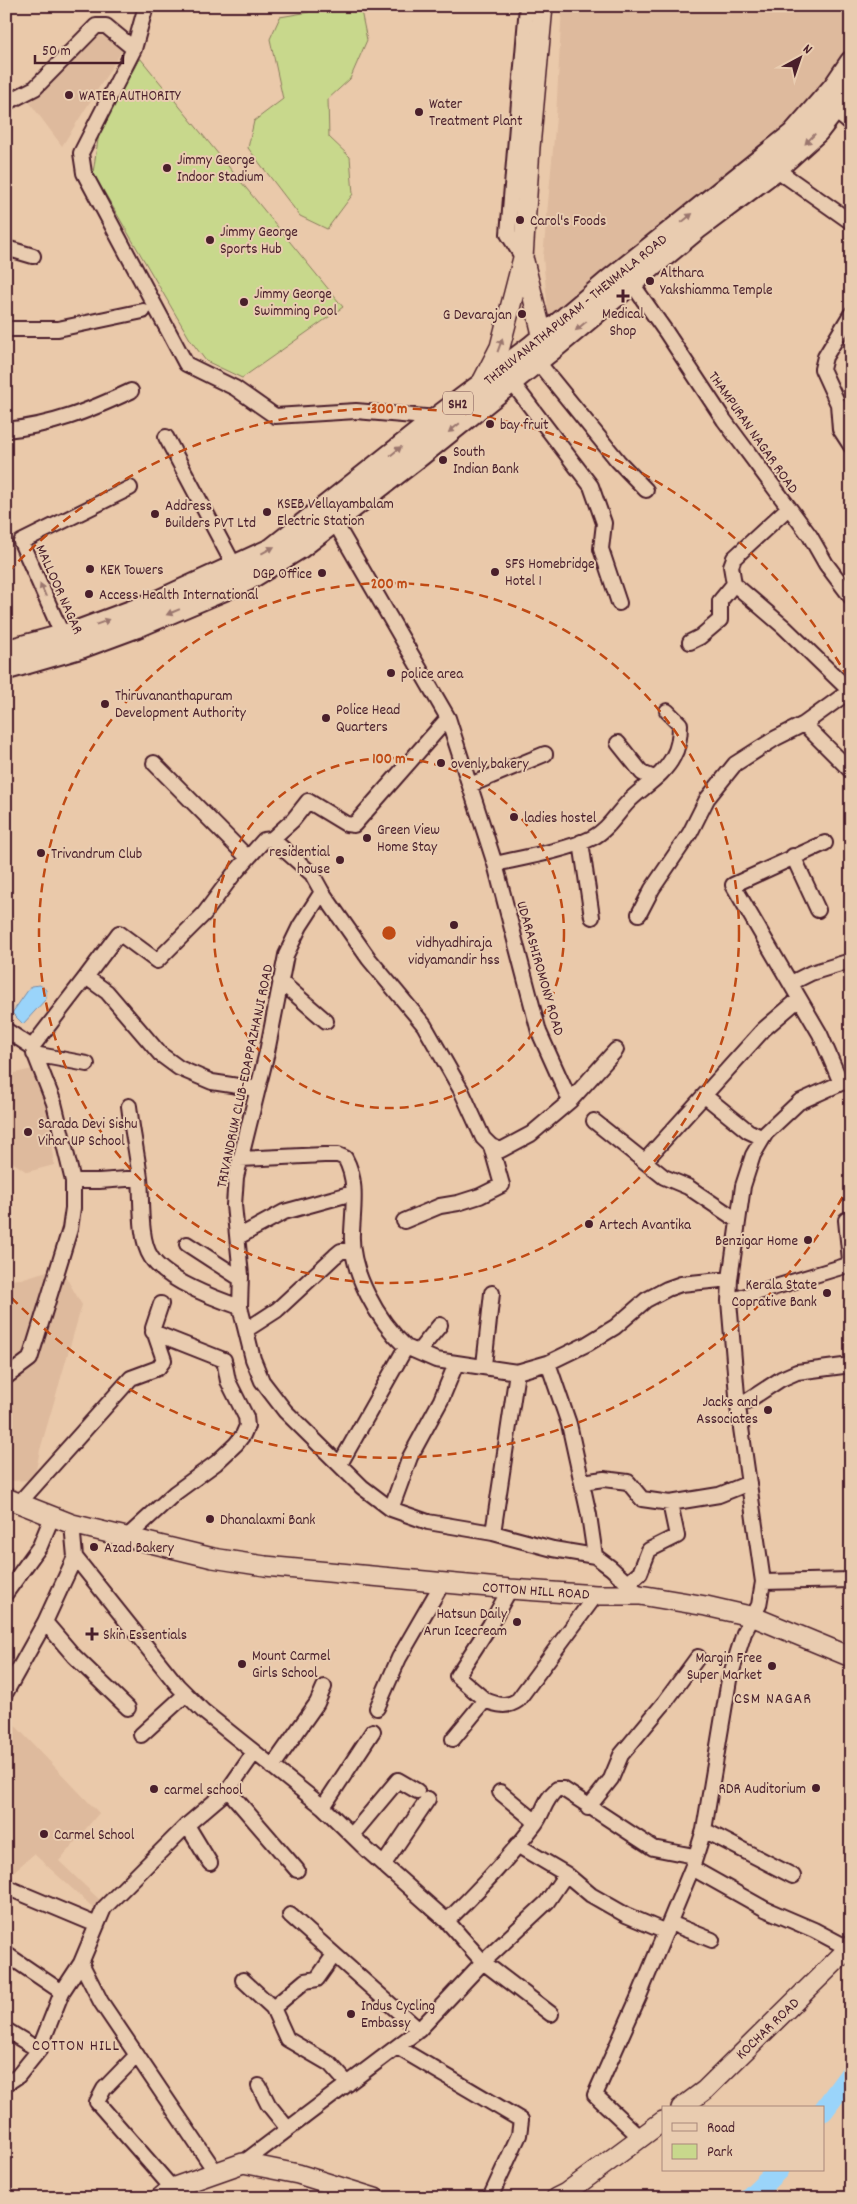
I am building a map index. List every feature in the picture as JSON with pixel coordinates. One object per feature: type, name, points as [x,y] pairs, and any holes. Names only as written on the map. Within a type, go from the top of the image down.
[{"type":"main road","points":[[479,388],[500,346],[523,258],[542,6]]},
{"type":"main road","points":[[6,651],[66,643],[136,627],[238,574],[301,547],[330,514],[512,381],[544,350],[627,277],[699,227],[768,164],[834,87],[851,62]]},
{"type":"main road","points":[[768,164],[807,142],[851,88]]},
{"type":"main road","points":[[523,258],[544,350]]},
{"type":"main road","name":"THIRUVANATHAPURAM - THENMALA ROAD","points":[[330,514],[437,418],[479,388],[544,350]]},
{"type":"main road","points":[[6,669],[66,643]]},
{"type":"main road","name":"COTTON HILL ROAD","points":[[13,1500],[72,1524],[213,1558],[265,1566],[510,1589],[596,1595],[634,1589],[754,1617],[851,1657]]},
{"type":"main road","name":"KOCHAR ROAD","points":[[684,2106],[705,2090],[850,1947]]},
{"type":"main road","points":[[556,2198],[566,2193],[662,2122]]},
{"type":"main road","points":[[166,2193],[215,2171],[243,2163],[298,2174],[349,2195],[375,2198]]},
{"type":"street","points":[[146,6],[134,49],[81,153],[84,173],[186,364],[235,388],[275,416],[356,411],[437,418]]},
{"type":"street","points":[[523,258],[508,234],[527,6]]},
{"type":"street","points":[[6,103],[35,88],[96,26],[106,26],[134,49]]},
{"type":"street","points":[[834,110],[851,124]]},
{"type":"street","points":[[768,164],[851,222]]},
{"type":"street","points":[[6,248],[33,256]]},
{"type":"street","name":"THAMPURAN NAGAR ROAD","points":[[627,277],[724,420],[788,509],[810,536],[826,564],[851,597]]},
{"type":"street","points":[[6,329],[58,329],[143,311]]},
{"type":"street","points":[[851,314],[825,358],[822,368],[838,404],[840,429],[851,446]]},
{"type":"street","points":[[544,350],[606,446],[646,490]]},
{"type":"street","points":[[512,381],[591,486],[604,523],[601,549],[620,603]]},
{"type":"street","points":[[6,430],[37,427],[87,411],[131,391]]},
{"type":"street","points":[[166,437],[238,574]]},
{"type":"street","name":"MALLOOR NAGAR","points":[[66,643],[21,542],[130,488]]},
{"type":"street","points":[[639,914],[652,889],[690,833],[707,799],[735,764],[804,724],[850,691],[784,627],[734,584],[731,566],[734,558],[788,509]]},
{"type":"street","name":"UDARASHIROMONY ROAD","points":[[330,514],[448,718],[495,864],[539,1032],[570,1101]]},
{"type":"street","points":[[690,642],[700,637],[720,620],[720,601],[734,584]]},
{"type":"street","points":[[495,864],[581,842],[601,833],[629,801],[669,764],[680,740],[680,724],[667,711]]},
{"type":"street","points":[[33,1051],[119,933],[157,961],[204,914],[264,840],[272,839],[308,801],[346,824],[354,824],[448,718]]},
{"type":"street","points":[[804,724],[851,771]]},
{"type":"street","points":[[618,743],[642,772],[654,778]]},
{"type":"street","points":[[470,785],[545,754]]},
{"type":"street","points":[[154,763],[248,858]]},
{"type":"street","points":[[272,839],[312,874],[322,892],[368,959],[424,1025],[461,1090],[483,1138],[491,1146],[501,1150],[531,1134],[570,1101],[616,1050]]},
{"type":"street","points":[[581,842],[592,917]]},
{"type":"street","points":[[641,2138],[595,2095],[668,1928],[704,1830],[729,1680],[744,1633],[759,1605],[763,1582],[738,1407],[729,1302],[736,1220],[750,1163],[763,1138],[798,1102],[846,1082],[791,983],[733,885],[825,843]]},
{"type":"street","points":[[793,856],[818,910]]},
{"type":"street","name":"TRIVANDRUM CLUB-EDAPPAZHANJI ROAD","points":[[322,892],[300,926],[286,955],[267,1052],[236,1177],[234,1206],[241,1279],[240,1306],[256,1366],[262,1381],[272,1396],[362,1488],[391,1509],[428,1522],[493,1533],[553,1549],[595,1556],[634,1589]]},
{"type":"street","points":[[791,983],[811,973],[848,962]]},
{"type":"street","points":[[86,977],[107,992],[160,1054],[180,1068],[212,1082],[257,1090]]},
{"type":"street","points":[[280,980],[326,1021]]},
{"type":"street","points":[[645,1161],[764,1029],[799,998]]},
{"type":"street","points":[[6,1030],[33,1051],[87,1064]]},
{"type":"street","points":[[6,1377],[30,1359],[70,1229],[73,1208],[72,1181],[54,1104],[33,1051]]},
{"type":"street","points":[[705,1096],[748,1131],[763,1138]]},
{"type":"street","points":[[129,1106],[140,1178],[144,1238],[151,1258],[166,1272],[194,1289],[240,1306]]},
{"type":"street","points":[[594,1121],[664,1177],[688,1186],[711,1200],[736,1220]]},
{"type":"street","points":[[404,1221],[440,1206],[480,1196],[502,1185],[491,1146]]},
{"type":"street","points":[[240,1159],[338,1155],[345,1158],[353,1179],[352,1250],[360,1281],[397,1339],[412,1350],[436,1360],[456,1364],[484,1365],[517,1372],[548,1363],[571,1353],[615,1327],[646,1300],[667,1289],[681,1284],[730,1278]]},
{"type":"street","points":[[72,1181],[140,1178]]},
{"type":"street","points":[[238,1236],[284,1212],[354,1193]]},
{"type":"street","points":[[729,1302],[848,1265],[850,1260],[846,1220]]},
{"type":"street","points":[[188,1244],[241,1279]]},
{"type":"street","points":[[246,1330],[277,1310],[341,1251],[352,1250]]},
{"type":"street","points":[[484,1365],[492,1293]]},
{"type":"street","points":[[13,1500],[131,1378],[158,1368],[164,1360],[152,1328],[161,1304]]},
{"type":"street","points":[[340,1464],[412,1350],[440,1324]]},
{"type":"street","points":[[126,1538],[176,1493],[216,1463],[236,1444],[247,1426],[246,1417],[228,1380],[224,1360],[154,1332]]},
{"type":"street","points":[[548,1363],[569,1424],[582,1482],[595,1556]]},
{"type":"street","points":[[391,1509],[410,1457],[441,1400],[456,1364]]},
{"type":"street","points":[[738,1407],[781,1378],[797,1372],[851,1365]]},
{"type":"street","points":[[493,1533],[517,1372]]},
{"type":"street","points":[[582,1482],[604,1479],[628,1482],[642,1500],[670,1503],[719,1495],[749,1483]]},
{"type":"street","points":[[634,1589],[649,1550],[677,1536],[670,1503]]},
{"type":"street","points":[[6,1593],[40,1546],[52,1517]]},
{"type":"street","points":[[6,1692],[45,1622],[75,1557],[72,1524]]},
{"type":"street","points":[[75,1557],[186,1694],[254,1754],[323,1807],[447,1921],[483,1962],[551,2014]]},
{"type":"street","points":[[763,1582],[851,1580]]},
{"type":"street","points":[[376,1708],[400,1658],[443,1582]]},
{"type":"street","points":[[510,1589],[490,1625],[457,1676],[485,1700],[498,1705],[512,1704],[518,1700],[596,1595]]},
{"type":"street","points":[[45,1622],[74,1656],[128,1708]]},
{"type":"street","points":[[588,1808],[611,1779],[621,1755],[665,1702],[698,1657]]},
{"type":"street","points":[[272,1767],[317,1703],[324,1687]]},
{"type":"street","points":[[141,1735],[186,1694]]},
{"type":"street","points":[[453,1740],[485,1700]]},
{"type":"street","points":[[323,1807],[373,1731]]},
{"type":"street","points":[[6,2084],[18,2076],[39,2050],[62,1992],[81,1963],[104,1908],[187,1825],[228,1790],[254,1754]]},
{"type":"street","points":[[352,1835],[398,1780],[423,1795],[384,1864]]},
{"type":"street","points":[[447,1921],[489,1880],[536,1822],[546,1801],[557,1789],[563,1789],[588,1808],[652,1848],[693,1862],[765,1909],[850,1947]]},
{"type":"street","points":[[228,1790],[297,1870]]},
{"type":"street","points":[[500,1792],[536,1822]]},
{"type":"street","points":[[187,1825],[210,1864]]},
{"type":"street","points":[[704,1830],[793,1876]]},
{"type":"street","points":[[517,1845],[566,1874],[591,1894],[619,1911],[668,1928],[712,1940]]},
{"type":"street","points":[[243,2163],[420,2030],[483,1962],[547,1902],[566,1874]]},
{"type":"street","points":[[6,1887],[97,1925]]},
{"type":"street","points":[[290,1915],[420,2030]]},
{"type":"street","points":[[6,1954],[62,1992]]},
{"type":"street","points":[[273,2008],[304,1981],[317,1979],[334,1955]]},
{"type":"street","points":[[81,1963],[101,2002],[215,2171]]},
{"type":"street","points":[[243,1980],[273,2008],[287,2039],[330,2064],[348,2084]]},
{"type":"street","points":[[6,2030],[39,2050]]},
{"type":"street","points":[[397,2047],[521,2120],[519,2135],[490,2198]]},
{"type":"street","points":[[137,2055],[104,2088],[97,2102],[166,2193]]},
{"type":"street","points":[[259,2086],[268,2104],[288,2129]]},
{"type":"shaded area","points":[[562,6],[851,6],[851,48],[804,110],[549,323],[543,257],[556,117]]},
{"type":"shaded area","points":[[97,35],[110,38],[122,51],[62,146],[30,103]]},
{"type":"shaded area","name":"Sarada Devi Sishu Vihar UP School","points":[[33,1069],[46,1107],[54,1165],[27,1172],[6,1158],[6,1075]]},
{"type":"shaded area","points":[[60,1267],[82,1305],[40,1450],[34,1480],[6,1481],[6,1280],[21,1279]]},
{"type":"shaded area","name":"Carmel School","points":[[8,1718],[99,1813],[59,1861],[104,1904],[98,1912],[34,1854],[6,1878],[6,1721]]},
{"type":"green space","points":[[311,6],[360,6],[367,40],[350,79],[328,99],[329,137],[350,157],[353,194],[327,229],[300,216],[248,148],[254,121],[283,99],[270,39],[280,17],[309,12]]},
{"type":"green space","name":"Jimmy George Sports Hub","points":[[140,58],[343,307],[242,378],[206,361],[191,341],[93,173],[99,133]]},
{"type":"water","points":[[40,985],[46,990],[46,999],[23,1024],[12,1013],[31,986]]},
{"type":"waterway","points":[[824,2110],[851,2073]]},
{"type":"waterway","points":[[749,2198],[776,2172]]},
{"type":"place","name":"WATER AUTHORITY","points":[[69,95]]},
{"type":"place","name":"Water Treatment Plant","points":[[419,112]]},
{"type":"place","name":"Jimmy George Indoor Stadium","points":[[167,168]]},
{"type":"place","name":"Carol's Foods","points":[[520,220]]},
{"type":"place","name":"Jimmy George Sports Hub","points":[[210,240]]},
{"type":"place","name":"Althara Yakshiamma Temple","points":[[650,281]]},
{"type":"place","name":"Medical Shop","points":[[623,296]]},
{"type":"place","name":"Jimmy George Swimming Pool","points":[[244,302]]},
{"type":"place","name":"G Devarajan","points":[[522,314]]},
{"type":"place","name":"bay fruit","points":[[490,424]]},
{"type":"place","name":"South Indian Bank","points":[[443,460]]},
{"type":"place","name":"KSEB Vellayambalam Electric Station","points":[[267,512]]},
{"type":"place","name":"Address Builders PVT Ltd","points":[[155,514]]},
{"type":"place","name":"KEK Towers","points":[[90,569]]},
{"type":"place","name":"SFS Homebridge Hotel 1","points":[[495,572]]},
{"type":"place","name":"DGP Office","points":[[322,573]]},
{"type":"place","name":"Access Health International","points":[[89,594]]},
{"type":"place","name":"police area","points":[[391,673]]},
{"type":"place","name":"Thiruvananthapuram Development Authority","points":[[105,704]]},
{"type":"place","name":"Police Head Quarters","points":[[326,718]]},
{"type":"place","name":"ovenly bakery","points":[[441,763]]},
{"type":"place","name":"ladies hostel","points":[[514,817]]},
{"type":"place","name":"Green View Home Stay","points":[[367,838]]},
{"type":"place","name":"Trivandrum Club","points":[[41,853]]},
{"type":"place","name":"residential house","points":[[340,860]]},
{"type":"place","name":"vidhyadhiraja vidyamandir hss","points":[[454,925]]},
{"type":"place","name":"Sarada Devi Sishu Vihar UP School","points":[[28,1132]]},
{"type":"place","name":"Artech Avantika","points":[[589,1224]]},
{"type":"place","name":"Benzigar Home","points":[[808,1240]]},
{"type":"place","name":"Kerala State Coprative Bank","points":[[827,1293]]},
{"type":"place","name":"Jacks and Associates","points":[[768,1410]]},
{"type":"place","name":"Dhanalaxmi Bank","points":[[210,1519]]},
{"type":"place","name":"Azad Bakery","points":[[94,1547]]},
{"type":"place","name":"Hatsun Daily Arun Icecream","points":[[517,1622]]},
{"type":"place","name":"Skin Essentials","points":[[92,1634]]},
{"type":"place","name":"Mount Carmel Girls School","points":[[242,1664]]},
{"type":"place","name":"Margin Free Super Market","points":[[772,1666]]},
{"type":"place","name":"RDR Auditorium","points":[[816,1788]]},
{"type":"place","name":"carmel school","points":[[154,1789]]},
{"type":"place","name":"Carmel School","points":[[44,1834]]},
{"type":"place","name":"Indus Cycling Embassy","points":[[351,2014]]},
{"type":"district","name":"CSM NAGAR","points":[[773,1697]]},
{"type":"district","name":"COTTON HILL","points":[[76,2044]]}]
